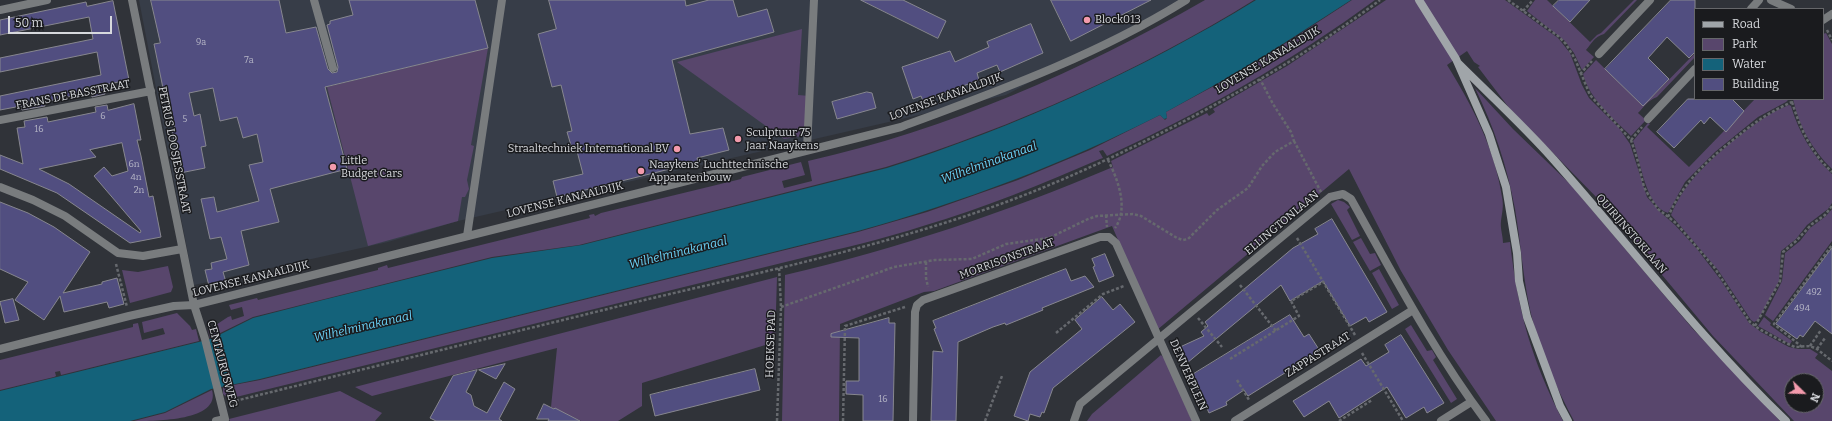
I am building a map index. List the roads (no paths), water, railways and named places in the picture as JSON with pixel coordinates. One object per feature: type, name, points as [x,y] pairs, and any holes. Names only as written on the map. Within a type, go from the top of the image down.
[{"type":"street","points":[[0,10],[47,0]]},
{"type":"street","name":"PETRUS LOOSJESSTRAAT","points":[[132,0],[194,305]]},
{"type":"street","points":[[314,0],[333,68]]},
{"type":"street","points":[[467,236],[502,0]]},
{"type":"street","points":[[807,150],[814,0]]},
{"type":"street","name":"LOVENSE KANAALDIJK","points":[[0,349],[129,316],[174,306],[194,305],[901,127],[990,94],[1105,44],[1186,0]]},
{"type":"street","name":"QUIRIJNSTOKLAAN","points":[[1419,0],[1457,61],[1489,134],[1506,188],[1517,253],[1519,281],[1527,317],[1560,406],[1568,421]]},
{"type":"street","points":[[1599,54],[1650,0]]},
{"type":"street","points":[[1752,8],[1759,0]]},
{"type":"street","points":[[1771,0],[1789,8]]},
{"type":"street","name":"QUIRIJNSTOKLAAN","points":[[1457,61],[1553,160],[1705,335],[1756,391],[1786,421]]},
{"type":"street","points":[[1648,119],[1694,70]]},
{"type":"street","name":"FRANS DE BASSTRAAT","points":[[0,120],[151,91]]},
{"type":"street","points":[[0,186],[65,216],[118,254],[143,256],[182,249]]},
{"type":"street","name":"ELLINGTONLAAN","points":[[1074,421],[1080,404],[1326,200],[1330,197],[1343,194],[1351,199],[1413,310],[1471,402],[1486,421]]},
{"type":"street","name":"MORRISONSTRAAT","points":[[912,421],[915,312],[917,305],[923,300],[1100,237],[1109,237],[1116,243],[1159,338]]},
{"type":"street","name":"CENTAURUSWEG","points":[[194,305],[205,339],[225,418],[216,421]]},
{"type":"street","name":"ZAPPASTRAAT","points":[[1235,421],[1413,310]]},
{"type":"street","name":"DENVERPLEIN","points":[[1159,338],[1196,421]]},
{"type":"street","points":[[1441,421],[1471,402]]},
{"type":"water","name":"Wilhelminakanaal","points":[[1256,0],[1351,0],[1247,67],[1166,112],[1167,118],[1164,119],[1160,115],[1050,166],[936,208],[858,231],[260,379],[211,389],[165,412],[130,421],[0,421],[0,391],[211,339],[253,318],[492,258],[582,245],[887,168],[935,152],[1030,116],[1122,74],[1212,26]]},
{"type":"place","name":"Block013","points":[[1087,20]]},
{"type":"place","name":"Sculptuur 75 Jaar Naaykens","points":[[738,139]]},
{"type":"place","name":"Straaltechniek International BV","points":[[677,149]]},
{"type":"place","name":"Little Budget Cars","points":[[333,167]]},
{"type":"place","name":"Naaykens' Luchttechnische Apparatenbouw","points":[[641,171]]}]
